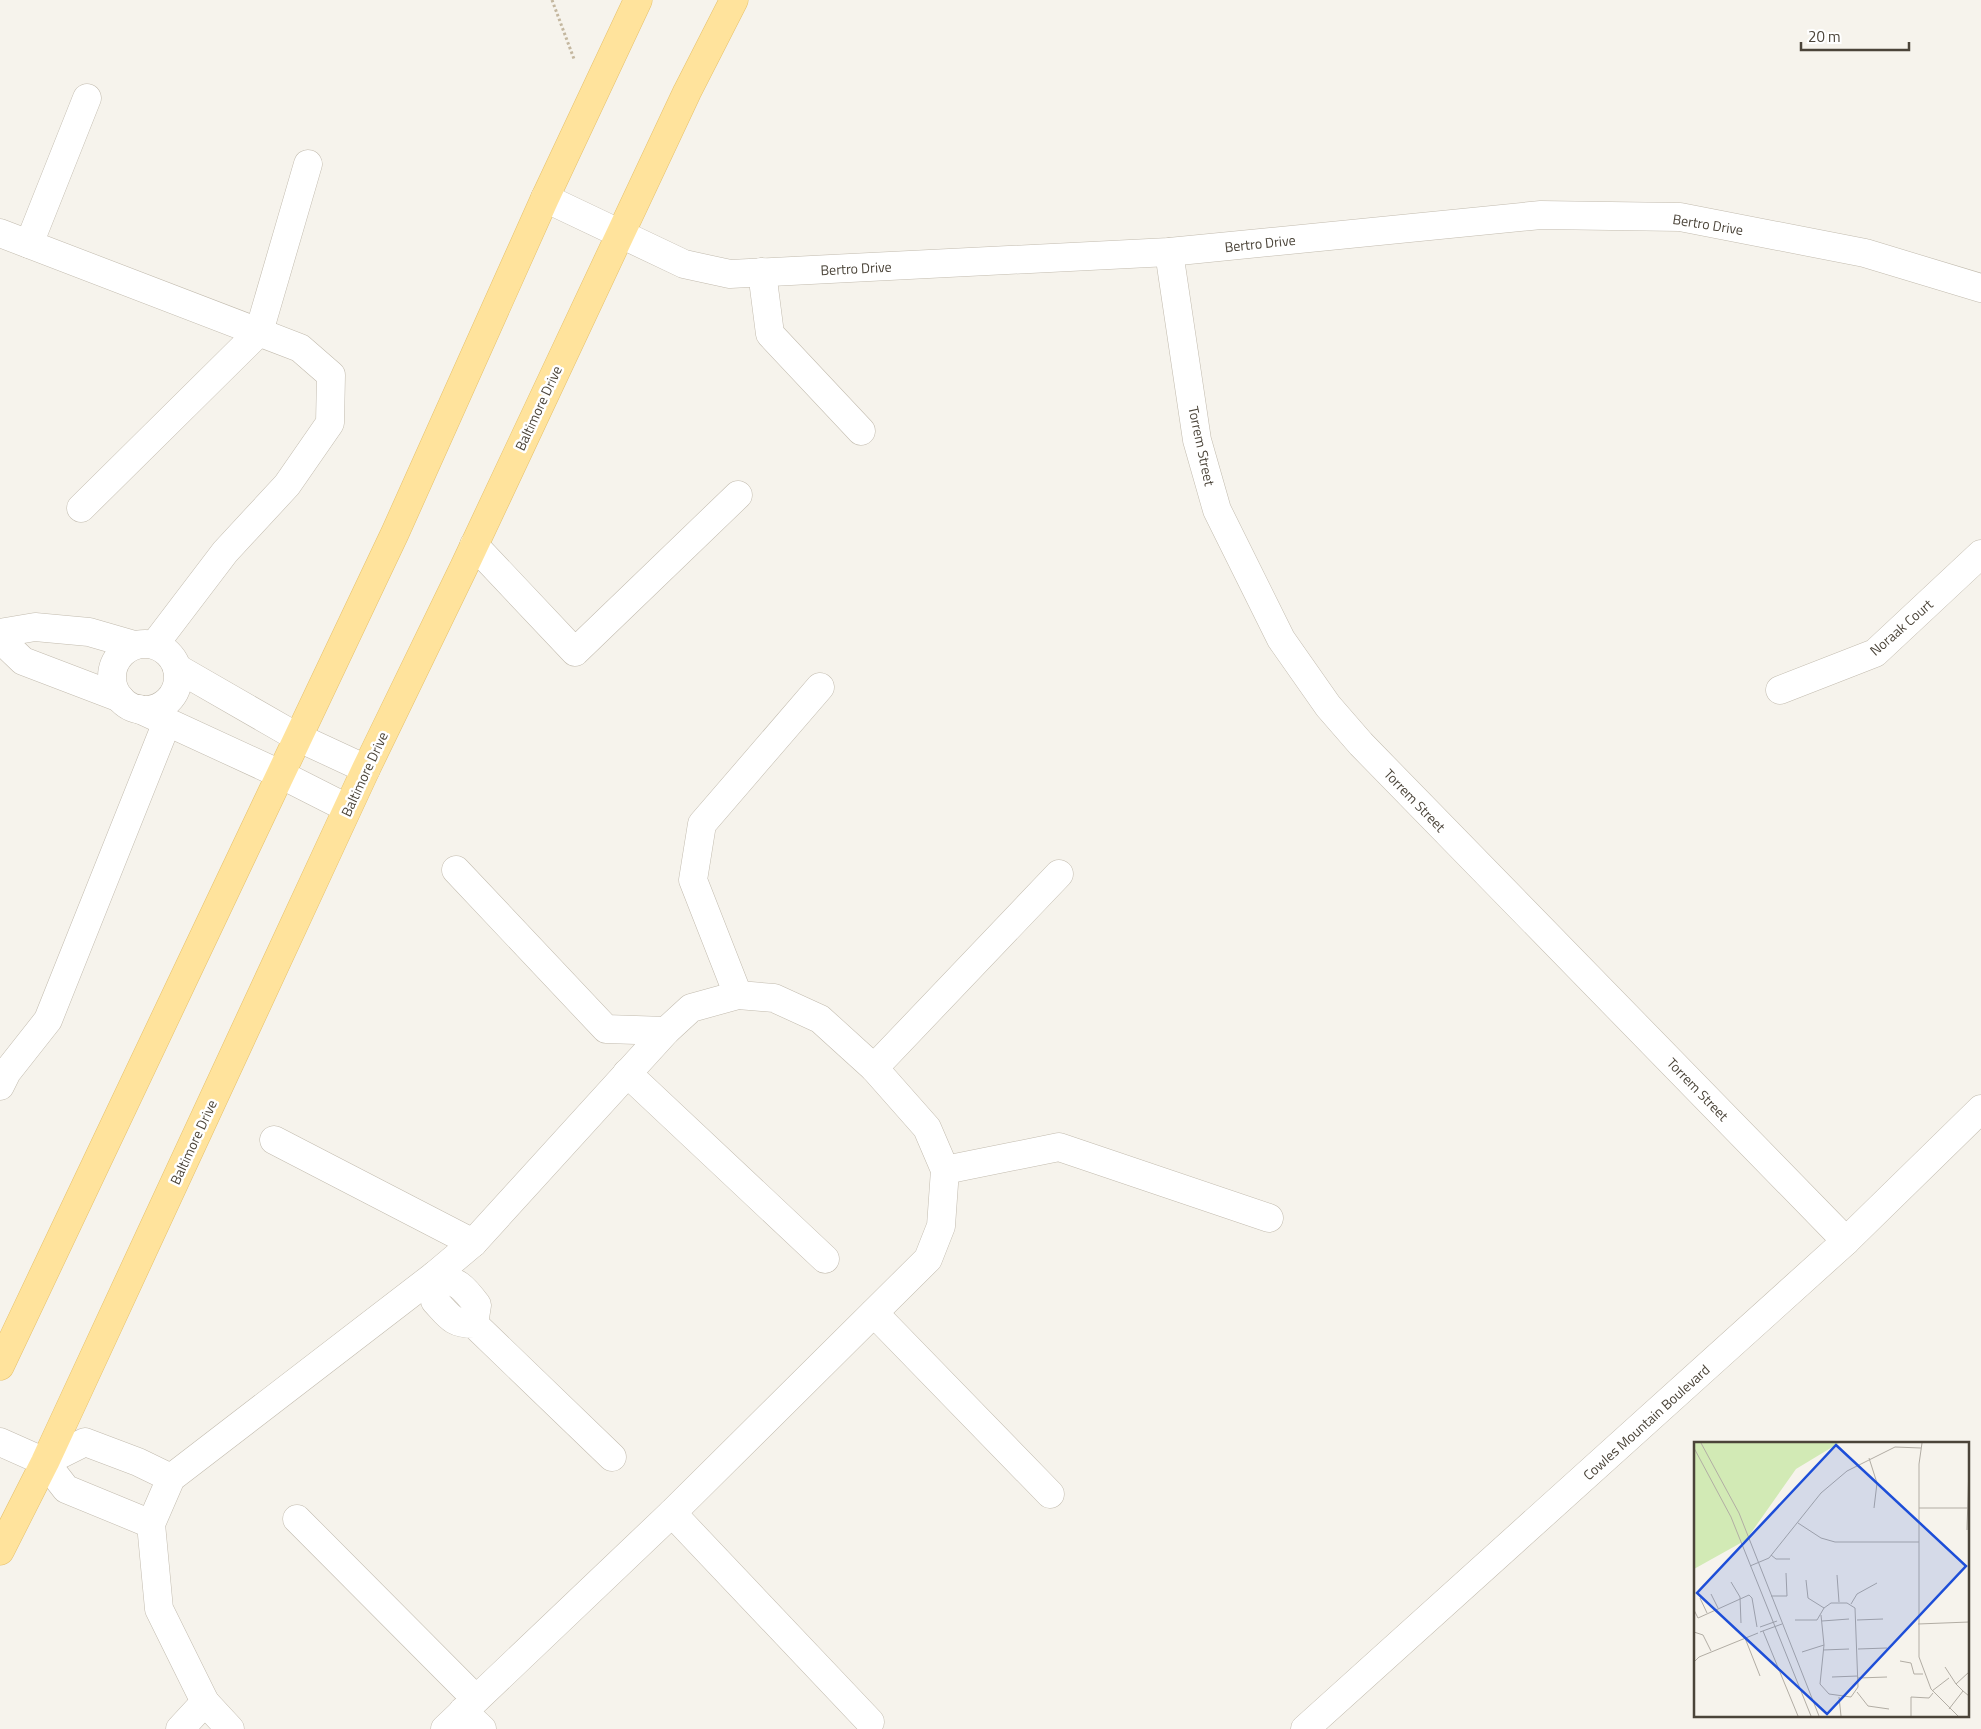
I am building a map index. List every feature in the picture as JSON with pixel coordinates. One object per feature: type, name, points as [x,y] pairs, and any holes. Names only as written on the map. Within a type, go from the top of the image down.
[{"type":"main road","points":[[0,1366],[395,533],[545,198],[638,0]]},
{"type":"main road","name":"Baltimore Drive","points":[[0,1551],[45,1462],[347,808],[474,545],[687,92],[734,0]]},
{"type":"street","points":[[29,244],[87,98]]},
{"type":"street","points":[[82,508],[259,332],[308,164]]},
{"type":"street","name":"Bertro Drive","points":[[545,198],[684,264],[730,274],[1169,252],[1541,215],[1680,217],[1866,253],[1981,288]]},
{"type":"street","points":[[0,232],[300,348],[331,375],[330,423],[286,485],[144,645],[124,650],[117,658],[113,668],[112,679],[114,689],[130,704],[150,710],[161,706],[170,699],[176,690],[177,668],[172,657],[164,650],[144,645],[89,632],[35,627],[0,633]]},
{"type":"street","name":"Torrem Street","points":[[1169,252],[1197,440],[1217,510],[1281,640],[1328,706],[1360,744],[1846,1241]]},
{"type":"street","points":[[762,272],[770,334],[861,431]]},
{"type":"street","points":[[474,545],[575,652],[738,495]]},
{"type":"street","name":"Noraak Court","points":[[1780,690],[1875,653],[1981,554]]},
{"type":"street","points":[[0,639],[23,661],[130,704],[280,774],[347,808]]},
{"type":"street","points":[[177,668],[297,737],[366,769]]},
{"type":"street","points":[[738,995],[693,880],[702,824],[820,688]]},
{"type":"street","points":[[0,1086],[7,1072],[48,1020],[167,722]]},
{"type":"street","points":[[456,870],[606,1030],[666,1031]]},
{"type":"street","points":[[874,1068],[1059,874]]},
{"type":"street","points":[[230,1729],[205,1702],[159,1609],[151,1524],[171,1478],[435,1275],[472,1243],[666,1031],[691,1008],[738,995],[774,998],[820,1019],[874,1068],[927,1128],[945,1170],[941,1226],[928,1259],[467,1717],[297,1519]]},
{"type":"street","points":[[627,1073],[825,1259]]},
{"type":"street","name":"Cowles Mountain Boulevard","points":[[1305,1729],[1846,1241],[1981,1109]]},
{"type":"street","points":[[274,1140],[472,1243]]},
{"type":"street","points":[[945,1170],[1059,1147],[1269,1218]]},
{"type":"street","points":[[435,1275],[435,1301],[459,1324],[474,1324],[612,1457]]},
{"type":"street","points":[[874,1313],[1050,1494]]},
{"type":"street","points":[[0,1442],[45,1462],[66,1489],[151,1524]]},
{"type":"street","points":[[45,1462],[85,1442],[138,1462],[171,1478]]},
{"type":"street","points":[[672,1513],[870,1722]]},
{"type":"street","points":[[180,1729],[205,1702]]},
{"type":"path","points":[[551,1],[578,66]]}]
